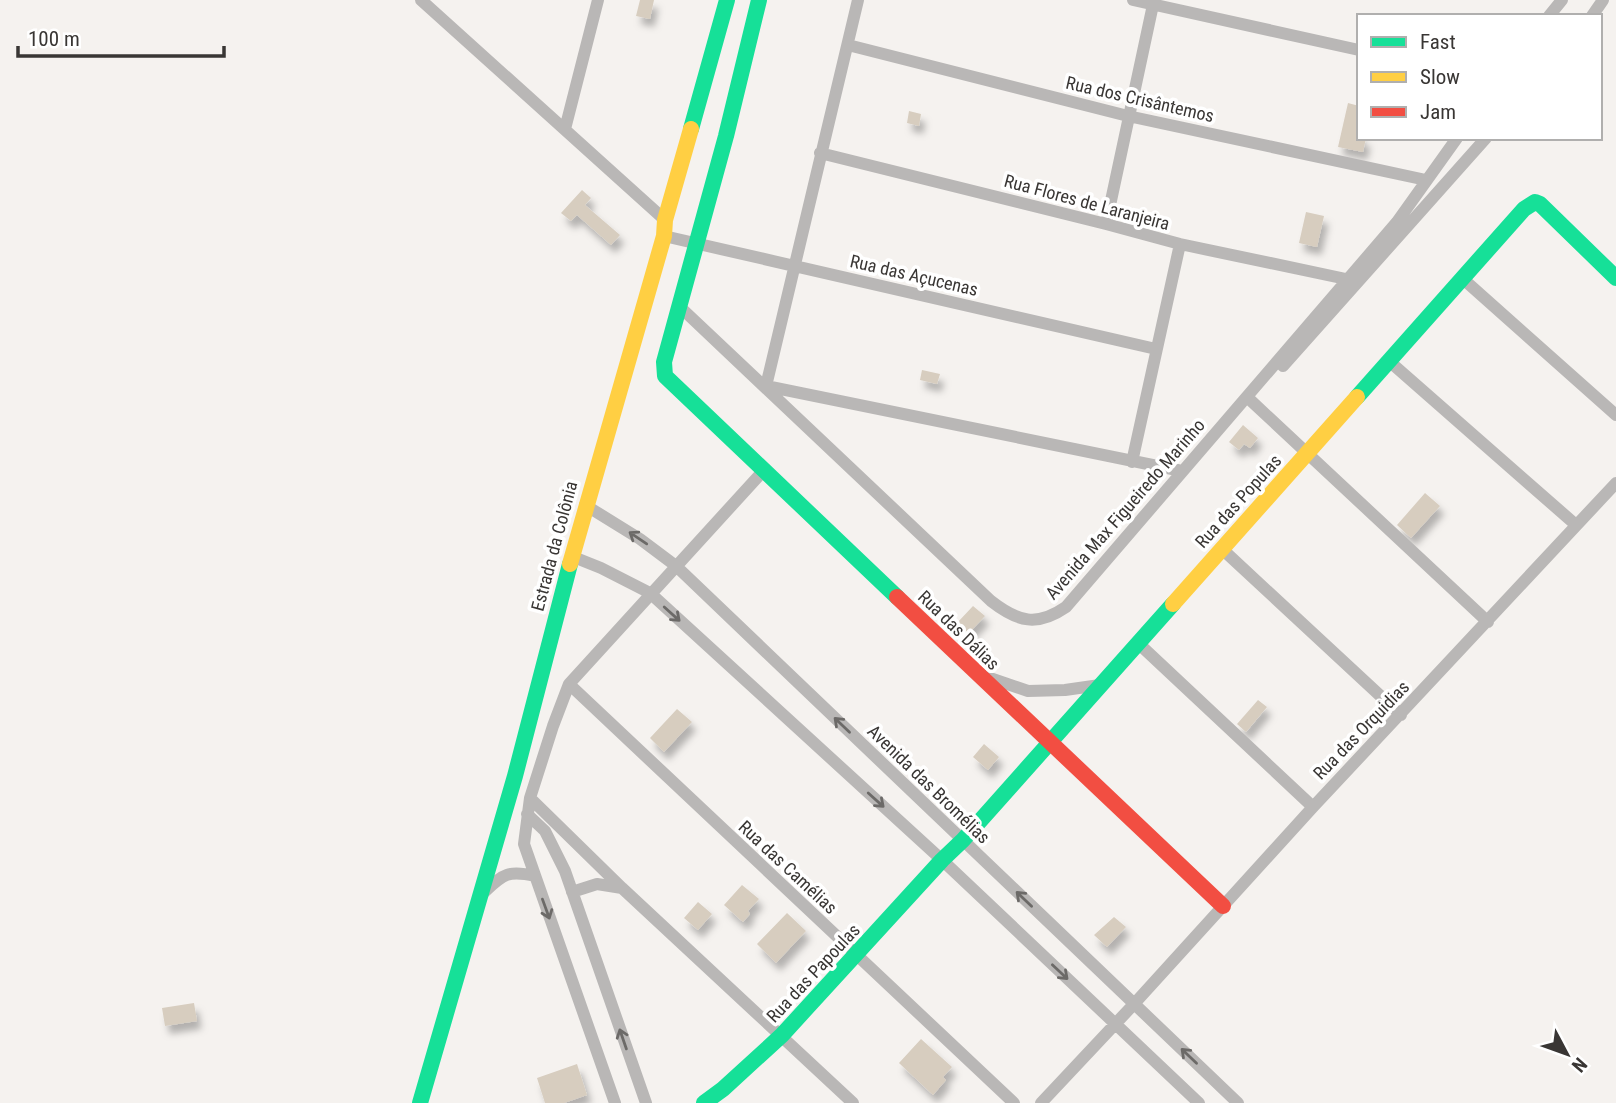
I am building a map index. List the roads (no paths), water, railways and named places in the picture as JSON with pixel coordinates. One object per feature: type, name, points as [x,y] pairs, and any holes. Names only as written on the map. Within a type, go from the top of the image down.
[{"type":"street","points":[[421,0],[565,129],[664,228]]},
{"type":"street","points":[[565,129],[598,0]]},
{"type":"street","name":"Estrada da Colônia","points":[[420,1103],[515,776],[571,556],[727,0]]},
{"type":"street","points":[[679,306],[698,245],[759,0]]},
{"type":"street","points":[[858,0],[766,386],[1182,471]]},
{"type":"street","points":[[1133,0],[1357,50]]},
{"type":"street","points":[[1551,14],[1562,0]]},
{"type":"street","points":[[1106,224],[1153,3]]},
{"type":"street","name":"Rua dos Crisântemos","points":[[848,45],[1128,116],[1426,180]]},
{"type":"street","name":"Avenida Max Figueiredo Marinho","points":[[679,306],[991,601],[1008,614],[1037,620],[1054,615],[1066,607],[1182,471],[1250,399],[1346,279],[1396,222],[1456,140]]},
{"type":"street","points":[[1484,140],[1250,399],[1488,622]]},
{"type":"street","name":"Rua Flores de Laranjeira","points":[[820,153],[1180,244],[1346,279]]},
{"type":"street","name":"Rua das Populas","points":[[963,840],[1524,209],[1535,202],[1547,209],[1616,278]]},
{"type":"street","name":"Rua das Açucenas","points":[[664,228],[698,245],[1156,349]]},
{"type":"street","points":[[1132,462],[1180,244]]},
{"type":"street","points":[[1462,278],[1616,415]]},
{"type":"street","name":"Rua das Dálias","points":[[679,306],[664,362],[665,376],[669,381],[1223,906]]},
{"type":"street","points":[[1389,361],[1576,525]]},
{"type":"street","points":[[615,1103],[523,844],[530,798],[569,684],[765,470]]},
{"type":"street","name":"Rua das Orquidias","points":[[1041,1103],[1616,483]]},
{"type":"street","name":"Avenida das Bromélias","points":[[585,505],[640,539],[676,566],[1238,1103]]},
{"type":"street","points":[[1221,548],[1401,715]]},
{"type":"street","points":[[571,556],[650,593],[942,860],[1199,1103]]},
{"type":"street","points":[[1138,643],[1313,807]]},
{"type":"street","points":[[975,672],[1028,691],[1065,691],[1100,685]]},
{"type":"street","name":"Rua das Camélias","points":[[569,684],[1014,1103]]},
{"type":"street","points":[[530,798],[622,888],[853,1103]]},
{"type":"street","points":[[527,814],[545,831],[554,846],[646,1103]]},
{"type":"street","name":"Rua das Papoulas","points":[[704,1103],[723,1090],[782,1035],[963,840]]},
{"type":"street","points":[[480,896],[499,879],[514,871],[535,876]]},
{"type":"street","points":[[572,892],[597,884],[622,888]]}]
